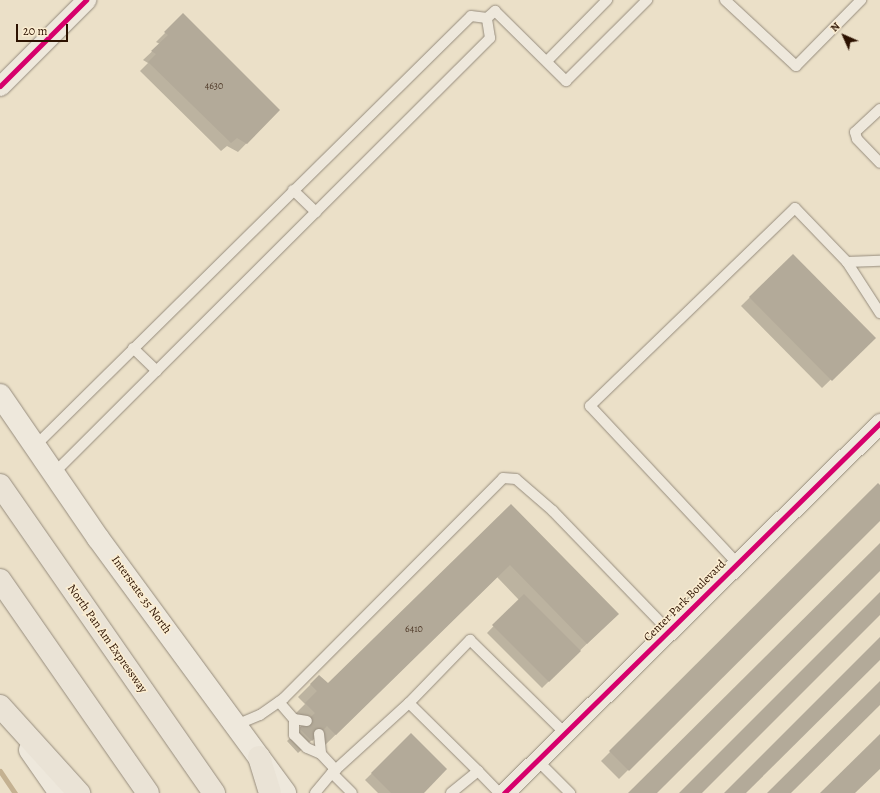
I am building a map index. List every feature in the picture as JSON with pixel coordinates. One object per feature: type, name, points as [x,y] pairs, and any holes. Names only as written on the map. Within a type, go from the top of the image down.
[{"type":"highway","name":"North Pan Am Expressway","points":[[0,485],[214,793]]},
{"type":"highway","points":[[0,580],[148,793]]},
{"type":"highway","points":[[0,706],[79,793]]},
{"type":"highway","points":[[259,757],[270,793]]},
{"type":"main road","name":"Interstate 35 North","points":[[0,395],[54,473],[285,793]]},
{"type":"main road","points":[[0,706],[60,793]]},
{"type":"street","points":[[0,86],[86,0]]},
{"type":"street","name":"Center Park Boulevard","points":[[504,793],[880,423]]},
{"type":"lane","points":[[546,61],[607,0]]},
{"type":"lane","points":[[35,446],[471,16],[487,18],[496,11],[566,81],[647,0]]},
{"type":"lane","points":[[725,0],[796,66],[861,0]]},
{"type":"lane","points":[[54,473],[157,372],[490,38],[487,18]]},
{"type":"lane","points":[[880,109],[855,132],[857,139],[880,163]]},
{"type":"lane","points":[[294,190],[316,212]]},
{"type":"lane","points":[[737,563],[590,406],[795,208],[847,262],[880,313]]},
{"type":"lane","points":[[847,262],[880,261]]},
{"type":"lane","points":[[133,348],[157,372]]},
{"type":"lane","points":[[236,725],[260,715],[279,702],[503,478],[516,479],[553,511],[669,631]]},
{"type":"lane","points":[[315,793],[334,771],[409,703],[470,640],[565,733]]},
{"type":"lane","points":[[279,702],[294,719],[307,721]]},
{"type":"lane","points":[[409,703],[499,793]]},
{"type":"lane","points":[[294,719],[294,736],[307,748],[321,754],[352,793]]},
{"type":"lane","points":[[319,734],[321,754]]},
{"type":"lane","points":[[537,760],[567,792]]},
{"type":"lane","points":[[451,793],[478,771]]},
{"type":"building","points":[[183,13],[280,110],[247,144],[237,138],[231,143],[148,62],[156,54],[151,51],[168,35],[164,32]]},
{"type":"building","points":[[793,254],[876,338],[832,381],[749,297]]},
{"type":"building","points":[[878,483],[880,485],[880,521],[629,771],[609,751]]},
{"type":"building","points":[[511,504],[619,614],[587,644],[510,565],[336,735],[327,726],[312,741],[299,728],[315,713],[305,703],[317,691],[310,684],[319,675],[328,683]]},
{"type":"building","points":[[880,543],[880,571],[657,793],[628,793]]},
{"type":"building","points":[[880,592],[880,615],[702,793],[679,793]]},
{"type":"building","points":[[524,594],[581,651],[549,682],[492,625]]},
{"type":"building","points":[[880,637],[880,660],[746,793],[724,793]]},
{"type":"building","points":[[880,681],[880,705],[791,793],[767,793]]},
{"type":"building","points":[[411,733],[447,769],[424,793],[391,793],[371,773]]},
{"type":"building","points":[[880,734],[880,769],[855,793],[820,793]]},
{"type":"waterway","points":[[0,771],[15,793]]},
{"type":"cycle path","points":[[0,86],[86,0]]},
{"type":"cycle path","points":[[504,793],[880,423]]}]
